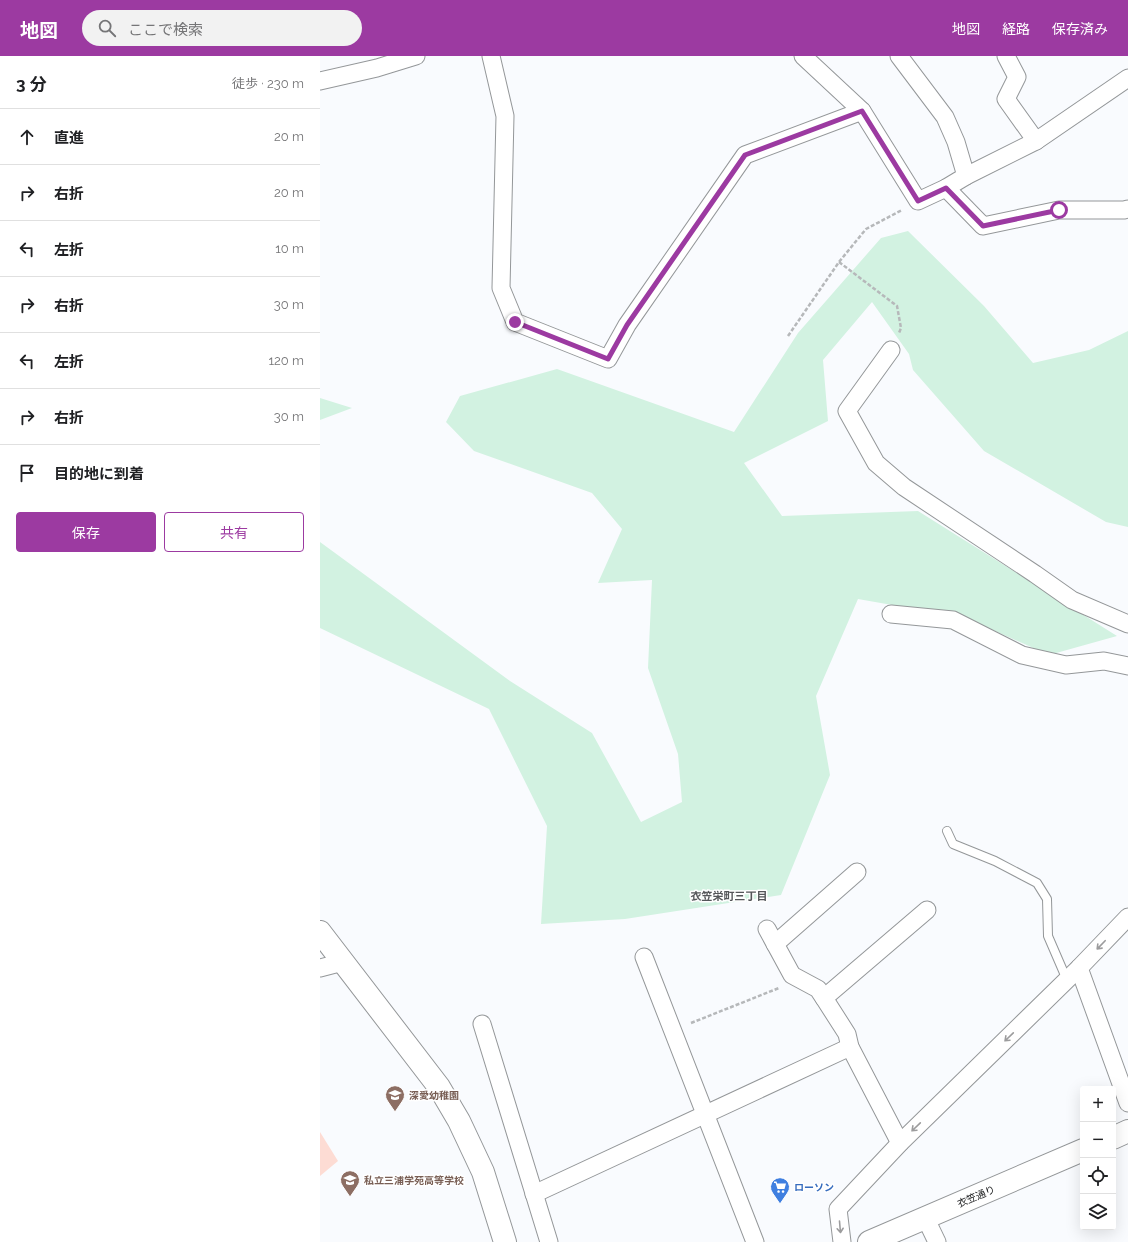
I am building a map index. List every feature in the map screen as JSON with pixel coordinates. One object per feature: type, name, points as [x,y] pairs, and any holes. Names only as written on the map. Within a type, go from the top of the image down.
[{"type":"street","points":[[320,81],[375,62],[416,56]]},
{"type":"street","points":[[491,56],[505,116],[500,288],[515,322],[608,359],[627,325],[745,155],[862,111]]},
{"type":"street","points":[[803,56],[862,111],[918,201],[1036,141],[1128,78]]},
{"type":"street","points":[[899,56],[945,117],[956,142],[966,176]]},
{"type":"street","points":[[1006,56],[1017,77],[1006,99],[1036,141]]},
{"type":"street","points":[[946,188],[983,226],[1059,210],[1128,209]]},
{"type":"street","points":[[891,350],[847,411],[876,463],[904,487],[1072,600],[1128,624]]},
{"type":"street","points":[[891,614],[953,620],[1022,655],[1066,665],[1104,661],[1128,666]]},
{"type":"street","points":[[775,944],[858,872]]},
{"type":"street","points":[[824,998],[926,910]]},
{"type":"street","points":[[842,1242],[838,1209],[900,1143],[1067,980],[1128,917]]},
{"type":"street","points":[[767,929],[792,975],[818,989],[847,1034],[850,1048],[900,1143]]},
{"type":"street","points":[[320,932],[439,1087],[459,1122],[483,1172],[505,1242]]},
{"type":"street","points":[[644,957],[755,1242]]},
{"type":"street","points":[[320,968],[343,962]]},
{"type":"street","points":[[1079,968],[1128,1103]]},
{"type":"street","points":[[482,1024],[549,1242]]},
{"type":"street","points":[[534,1194],[850,1048]]},
{"type":"street","points":[[1116,1137],[1128,1131]]},
{"type":"street","name":"衣笠通り","points":[[869,1242],[1080,1151]]},
{"type":"street","points":[[925,1218],[937,1242]]},
{"type":"lane","points":[[947,831],[953,844],[995,861],[1037,883],[1046,900],[1048,936],[1067,980]]},
{"type":"path","points":[[788,336],[839,262],[866,229],[918,201]]},
{"type":"path","points":[[839,262],[897,306],[900,328],[891,350]]},
{"type":"path","points":[[672,1030],[799,980]]},
{"type":"green space","points":[[908,231],[984,306],[1033,363],[1089,350],[1128,331],[1128,527],[1106,522],[984,451],[913,370],[909,354],[872,302],[823,360],[828,421],[744,463],[782,516],[918,511],[1117,636],[1049,655],[966,618],[858,599],[816,696],[830,775],[781,895],[625,919],[541,924],[547,826],[489,709],[320,628],[320,542],[510,681],[592,733],[641,822],[682,802],[678,754],[648,668],[652,580],[598,583],[622,529],[592,493],[474,451],[446,422],[460,396],[557,369],[734,432],[798,333],[881,238]]},
{"type":"green space","points":[[320,398],[352,408],[320,420]]},
{"type":"building","points":[[320,1132],[338,1161],[320,1176]]},
{"type":"place","name":"深愛幼稚園","points":[[395,1112]]},
{"type":"place","name":"私立三浦学苑高等学校","points":[[350,1197]]},
{"type":"place","name":"ローソン","points":[[780,1204]]},
{"type":"district","name":"衣笠栄町三丁目","points":[[729,896]]},
{"type":"route","points":[[515,322],[608,359],[627,325],[745,155],[862,111],[918,201],[946,188],[983,226],[1059,210]]}]
